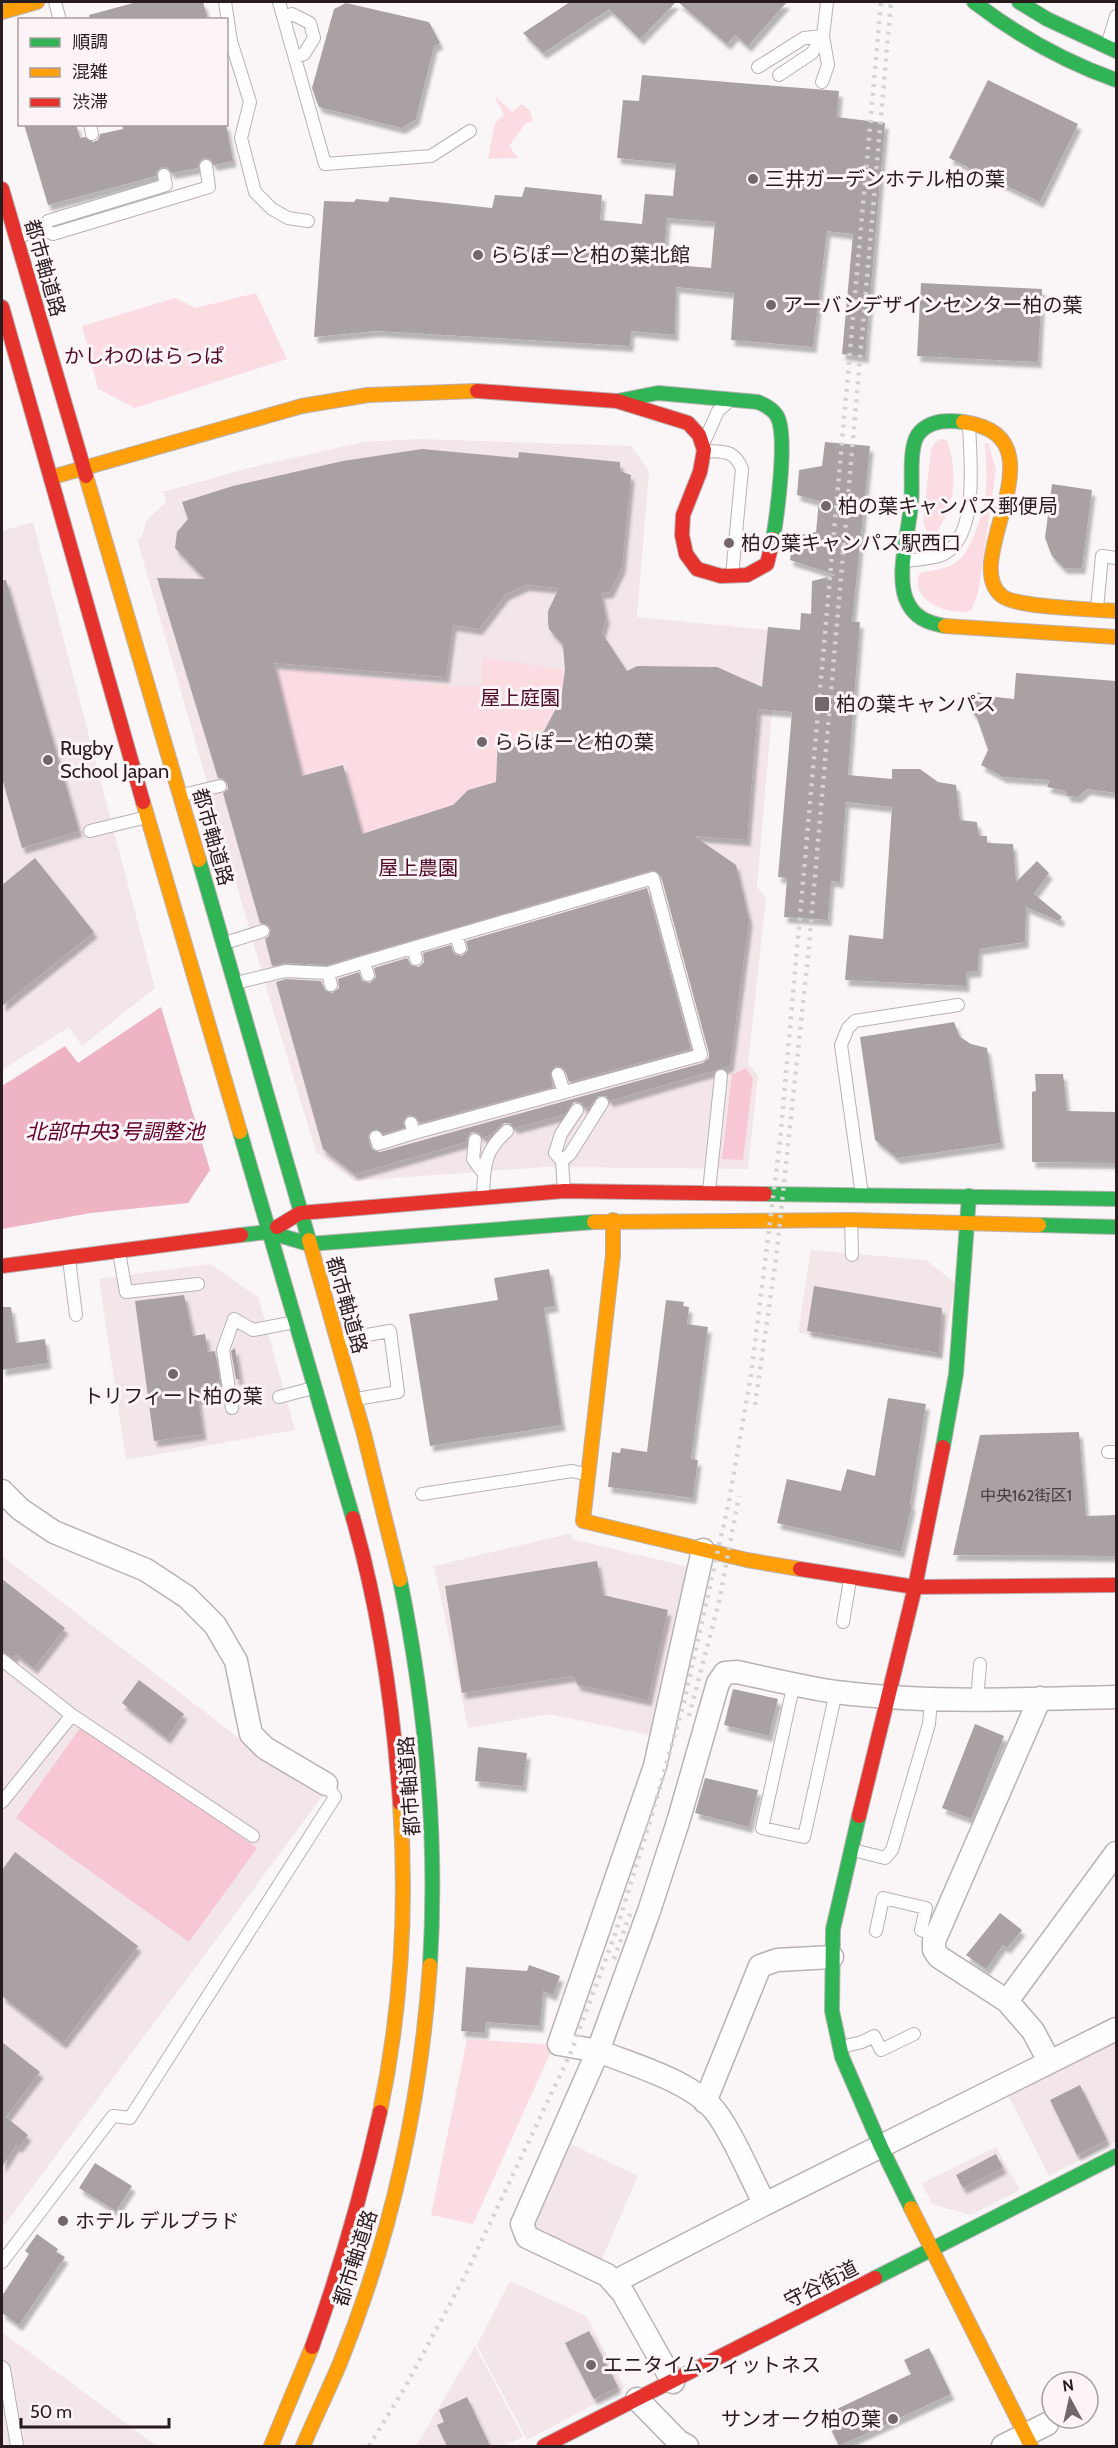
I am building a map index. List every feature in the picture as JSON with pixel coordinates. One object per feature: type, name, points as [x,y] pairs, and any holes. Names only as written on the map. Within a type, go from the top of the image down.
[{"type":"street","points":[[2,12],[37,2]]},
{"type":"street","points":[[974,2],[1035,42],[1101,75],[1116,80]]},
{"type":"street","points":[[1019,2],[1050,15],[1111,49]]},
{"type":"street","name":"都市軸道路","points":[[2,189],[181,795],[380,1488],[413,1644],[425,1727],[432,1809],[432,1925],[428,2007],[408,2140],[372,2272],[353,2329],[303,2446]]},
{"type":"street","name":"都市軸道路","points":[[2,307],[315,1388],[377,1610],[389,1685],[399,1779],[403,1848],[402,1925],[397,2000],[376,2138],[344,2262],[288,2409],[271,2446]]},
{"type":"street","points":[[51,477],[302,406],[368,395],[416,391],[476,391],[617,400],[658,393],[758,402],[768,406],[776,414],[780,422],[781,442],[772,554],[766,564],[747,575],[732,577],[707,574],[692,566],[684,548],[682,523],[686,507],[700,476],[704,447],[697,431],[688,423],[617,400]]},
{"type":"street","points":[[985,599],[992,582],[991,559],[1009,492],[1010,466],[1007,449],[1000,435],[989,427],[969,422],[937,422],[921,431],[914,440],[911,506],[904,562],[904,592],[908,604],[917,617],[934,624],[963,627],[1116,637]]},
{"type":"street","points":[[992,582],[1001,596],[1015,602],[1116,611]]},
{"type":"street","points":[[963,627],[975,617]]},
{"type":"street","points":[[2,1266],[268,1232],[300,1213],[564,1191],[1116,1200]]},
{"type":"street","points":[[969,1196],[969,1223],[956,1374],[915,1587],[849,1849],[833,1929],[832,2012],[842,2058],[881,2147],[1028,2441]]},
{"type":"street","points":[[268,1232],[309,1244],[613,1220],[851,1220],[1116,1227]]},
{"type":"street","points":[[613,1220],[613,1256],[586,1474],[583,1521],[703,1550],[851,1579],[915,1587],[1116,1585]]},
{"type":"street","points":[[2,1491],[20,1509],[54,1533],[146,1570],[187,1597],[215,1626],[236,1661],[251,1734],[265,1748],[326,1784]]},
{"type":"street","points":[[703,1550],[654,1766],[559,2043],[598,2051],[672,2079],[705,2102],[718,2114],[765,2205]]},
{"type":"street","points":[[673,2382],[623,2293],[614,2282],[607,2275],[527,2237],[522,2224],[598,2051],[649,1911],[678,1822],[718,1683],[724,1673],[737,1672],[836,1692],[931,1699],[977,1701],[1116,1697]]},
{"type":"street","points":[[1040,1698],[936,1936],[934,1950],[939,1957],[1007,2001],[1033,2031],[1049,2061]]},
{"type":"street","points":[[1007,2001],[1116,1853]]},
{"type":"street","points":[[705,2102],[760,1966],[777,1960],[832,1958]]},
{"type":"street","points":[[614,2282],[1116,2029]]},
{"type":"street","name":"守谷街道","points":[[544,2446],[577,2424],[673,2382],[1116,2156]]},
{"type":"street","points":[[637,2399],[678,2441],[687,2446]]},
{"type":"street","points":[[1003,2446],[1028,2441],[1040,2430]]},
{"type":"lane","points":[[55,2],[59,18]]},
{"type":"lane","points":[[225,2],[227,18]]},
{"type":"lane","points":[[279,2],[325,164],[431,156],[470,131]]},
{"type":"lane","points":[[822,81],[828,65],[823,36],[827,2]]},
{"type":"lane","points":[[283,17],[292,14],[310,23],[314,38],[304,54],[296,57]]},
{"type":"lane","points":[[1111,49],[1116,16]]},
{"type":"lane","points":[[228,22],[231,41],[250,102],[241,138],[255,192],[272,209],[288,218],[308,221]]},
{"type":"lane","points":[[758,67],[804,38],[823,36]]},
{"type":"lane","points":[[779,75],[812,53],[823,36]]},
{"type":"lane","points":[[43,229],[53,234],[209,188],[206,166]]},
{"type":"lane","points":[[16,237],[43,229],[48,221],[166,185],[164,175]]},
{"type":"lane","points":[[81,211],[84,225]]},
{"type":"lane","points":[[730,400],[718,411],[704,447],[731,453],[738,458],[742,469],[732,577]]},
{"type":"lane","points":[[904,562],[941,555],[954,547],[962,533],[969,507],[971,482],[969,422]]},
{"type":"lane","points":[[1097,610],[1102,556],[1113,555]]},
{"type":"lane","points":[[181,795],[220,786]]},
{"type":"lane","points":[[90,831],[148,816]]},
{"type":"lane","points":[[235,984],[285,971],[329,979],[415,954],[456,935],[517,923],[653,878],[701,1055],[564,1092],[461,1114],[413,1128],[378,1144],[376,1137]]},
{"type":"lane","points":[[224,943],[262,931]]},
{"type":"lane","points":[[456,935],[460,948]]},
{"type":"lane","points":[[862,1195],[841,1045],[848,1028],[855,1021],[958,1005]]},
{"type":"lane","points":[[558,1074],[564,1092]]},
{"type":"lane","points":[[709,1192],[721,1076]]},
{"type":"lane","points":[[562,1161],[570,1154],[602,1103]]},
{"type":"lane","points":[[564,1191],[562,1161],[555,1153],[561,1134],[577,1110]]},
{"type":"lane","points":[[483,1197],[487,1154],[495,1141],[507,1131]]},
{"type":"lane","points":[[475,1140],[473,1159],[484,1174]]},
{"type":"lane","points":[[851,1220],[852,1255]]},
{"type":"lane","points":[[119,1252],[126,1292],[198,1284]]},
{"type":"lane","points":[[69,1258],[76,1315]]},
{"type":"lane","points":[[232,1408],[223,1350],[234,1319],[253,1330],[296,1322]]},
{"type":"lane","points":[[337,1341],[390,1331],[398,1392],[354,1400]]},
{"type":"lane","points":[[279,1397],[315,1388]]},
{"type":"lane","points":[[422,1494],[572,1471],[586,1474]]},
{"type":"lane","points":[[843,1622],[851,1579]]},
{"type":"lane","points":[[2,1660],[72,1715],[253,1836]]},
{"type":"lane","points":[[977,1701],[980,1664]]},
{"type":"lane","points":[[794,1683],[762,1828],[804,1837],[836,1692]]},
{"type":"lane","points":[[849,1849],[885,1858],[892,1850],[929,1724],[931,1699]]},
{"type":"lane","points":[[2,1802],[72,1715]]},
{"type":"lane","points":[[2,2262],[113,2116],[130,2118],[335,1797],[326,1784]]},
{"type":"lane","points":[[876,1931],[883,1898],[926,1908],[921,1930],[936,1936]]},
{"type":"lane","points":[[840,2047],[862,2042],[874,2036],[881,2050],[914,2034]]},
{"type":"lane","points":[[2,2367],[17,2446]]},
{"type":"shaded area","name":"ららぽーと柏の葉","points":[[420,439],[631,446],[649,471],[637,617],[779,631],[757,887],[766,898],[748,1064],[758,1075],[748,1169],[545,1167],[354,1181],[316,1152],[137,539],[142,536],[146,521],[166,502],[163,492],[249,468],[364,442]]},
{"type":"shaded area","name":"Rugby School Japan","points":[[33,522],[155,988],[82,1046],[69,1027],[2,1070],[2,531]]},
{"type":"shaded area","points":[[746,1068],[753,1078],[743,1160],[722,1159],[732,1075]]},
{"type":"shaded area","points":[[811,1250],[926,1260],[955,1283],[942,1358],[798,1333]]},
{"type":"shaded area","points":[[210,1264],[258,1297],[295,1430],[126,1460],[99,1279]]},
{"type":"shaded area","points":[[571,1533],[572,1539],[697,1569],[655,1736],[549,1714],[468,1728],[434,1566]]},
{"type":"shaded area","points":[[2,1556],[244,1742],[324,1794],[2,2228]]},
{"type":"shaded area","points":[[83,1724],[257,1848],[189,1942],[16,1818]]},
{"type":"shaded area","points":[[1116,2040],[1116,2141],[1049,2176],[1008,2095]]},
{"type":"shaded area","points":[[571,2144],[638,2176],[600,2263],[536,2231],[533,2221]]},
{"type":"shaded area","points":[[996,2147],[1020,2190],[971,2215],[932,2204],[922,2183]]},
{"type":"shaded area","points":[[510,2281],[586,2316],[625,2388],[527,2440],[477,2345]]},
{"type":"shaded area","points":[[2,2332],[157,2446],[2,2446]]},
{"type":"shaded area","points":[[475,2346],[523,2437],[502,2446],[416,2446]]},
{"type":"green space","points":[[494,95],[512,112],[522,104],[530,111],[533,121],[525,124],[509,146],[518,158],[488,159],[495,123],[504,115]]},
{"type":"green space","name":"かしわのはらっぱ","points":[[256,293],[287,359],[135,408],[98,389],[82,326],[175,298],[196,308]]},
{"type":"green space","points":[[942,439],[947,440],[950,451],[954,475],[952,498],[944,521],[937,531],[927,531],[923,523],[931,450],[935,442]]},
{"type":"green space","points":[[985,443],[988,443],[996,469],[979,588],[972,610],[964,612],[944,609],[925,599],[917,583],[920,573],[952,565],[963,556],[970,544],[985,501]]},
{"type":"green space","name":"屋上庭園","points":[[482,657],[565,670],[555,711],[550,721],[536,737],[527,742],[507,740],[498,734],[496,782],[468,790],[453,805],[362,834],[344,763],[302,776],[276,671],[293,670],[452,686],[482,686]]},
{"type":"green space","points":[[467,2039],[554,2045],[473,2224],[431,2215]]},
{"type":"water","name":"北部中央3号調整池","points":[[161,1007],[210,1170],[188,1203],[91,1213],[2,1229],[2,1086],[65,1046],[78,1063]]},
{"type":"building","points":[[137,2],[203,2],[207,18],[90,18],[89,15]]},
{"type":"building","points":[[570,2],[676,2],[640,39],[609,9],[543,53],[523,33]]},
{"type":"building","points":[[678,2],[787,2],[748,46],[735,35],[727,44]]},
{"type":"building","points":[[346,3],[429,22],[440,43],[434,46],[416,119],[402,128],[319,107],[312,88],[334,9]]},
{"type":"building","points":[[642,75],[839,91],[837,117],[885,123],[865,357],[842,354],[853,234],[827,231],[813,347],[731,340],[734,293],[676,287],[675,335],[631,331],[630,346],[376,331],[314,337],[324,201],[354,202],[356,199],[388,202],[390,197],[492,208],[495,195],[522,197],[525,187],[602,195],[600,220],[642,224],[645,194],[673,196],[676,164],[617,158],[623,100],[639,101]],"holes":[[[667,218],[715,222],[711,268],[663,264]]]},
{"type":"building","points":[[988,80],[1078,124],[1040,202],[949,158]]},
{"type":"building","points":[[25,126],[77,126],[80,138],[85,137],[93,142],[98,140],[100,134],[123,129],[122,126],[226,126],[233,161],[214,165],[210,159],[204,158],[199,162],[198,168],[172,173],[167,167],[162,167],[156,172],[156,176],[48,205]]},
{"type":"building","points":[[921,283],[1042,289],[1038,362],[917,356]]},
{"type":"building","name":"ららぽーと柏の葉","points":[[825,442],[870,446],[852,622],[860,622],[848,775],[892,779],[892,769],[920,769],[938,782],[956,785],[960,820],[977,822],[979,836],[987,836],[987,843],[1013,844],[1016,882],[1037,861],[1049,873],[1034,894],[1062,917],[1059,921],[1026,907],[1025,942],[979,949],[978,971],[966,972],[966,986],[845,980],[849,935],[883,939],[892,807],[846,802],[840,882],[831,881],[828,920],[784,917],[787,878],[778,877],[792,712],[758,709],[747,840],[694,836],[736,865],[749,920],[730,1066],[610,1101],[606,1096],[599,1096],[585,1108],[581,1103],[574,1102],[565,1114],[515,1128],[510,1123],[504,1123],[491,1135],[483,1137],[479,1133],[472,1132],[466,1142],[355,1174],[323,1149],[276,982],[286,979],[321,981],[325,990],[332,993],[339,988],[338,979],[359,972],[362,981],[370,983],[376,977],[374,968],[407,958],[411,965],[419,967],[424,962],[423,953],[451,945],[454,954],[462,956],[468,950],[466,941],[647,888],[691,1049],[569,1082],[564,1068],[556,1066],[550,1073],[553,1087],[420,1123],[416,1117],[408,1115],[403,1121],[404,1128],[383,1134],[377,1129],[371,1131],[368,1136],[370,1146],[373,1150],[380,1152],[703,1063],[709,1058],[709,1053],[661,876],[654,870],[327,965],[285,963],[272,966],[265,939],[269,936],[271,929],[268,925],[260,923],[223,793],[228,789],[228,784],[223,778],[218,778],[157,578],[205,579],[175,548],[177,532],[188,519],[182,502],[233,486],[343,461],[422,449],[518,458],[519,452],[620,462],[620,471],[631,475],[622,567],[610,592],[601,593],[606,618],[602,633],[627,671],[637,666],[717,667],[762,687],[768,627],[800,630],[801,613],[811,614],[812,581],[836,575],[790,560],[793,536],[816,532],[819,501],[797,495],[799,470],[822,466]],"holes":[[[526,585],[559,588],[548,611],[548,623],[549,629],[563,645],[565,670],[561,699],[544,731],[527,742],[515,744],[498,736],[496,782],[468,790],[453,805],[362,834],[343,765],[302,776],[274,663],[446,677],[453,625],[479,629],[506,594]]]},
{"type":"building","points":[[1052,484],[1092,490],[1082,568],[1064,568],[1052,556],[1045,538]]},
{"type":"building","points":[[2,580],[6,580],[79,831],[22,848],[2,778]]},
{"type":"building","points":[[1016,673],[1116,681],[1116,793],[1087,789],[1078,797],[1067,796],[1066,791],[1047,787],[1050,780],[1003,777],[981,765],[988,750],[970,703],[978,692],[987,696],[1014,699]]},
{"type":"building","points":[[35,858],[94,932],[2,1006],[2,885]]},
{"type":"building","points":[[954,1022],[960,1037],[971,1044],[987,1048],[1001,1143],[897,1158],[875,1140],[860,1037]]},
{"type":"building","points":[[1035,1074],[1063,1074],[1067,1111],[1116,1112],[1116,1163],[1032,1162],[1032,1092],[1036,1091]]},
{"type":"building","points":[[549,1269],[555,1306],[544,1308],[562,1425],[430,1446],[409,1314],[498,1300],[494,1278]]},
{"type":"building","points":[[814,1286],[942,1308],[939,1353],[807,1331]]},
{"type":"building","points":[[184,1295],[193,1336],[205,1334],[208,1352],[215,1351],[220,1382],[214,1383],[216,1396],[198,1398],[203,1434],[154,1441],[135,1301]]},
{"type":"building","points":[[666,1300],[684,1302],[683,1306],[689,1307],[687,1324],[708,1327],[691,1459],[698,1460],[693,1498],[608,1487],[612,1452],[620,1453],[621,1448],[647,1452]]},
{"type":"building","points":[[2,1307],[11,1307],[16,1343],[45,1339],[48,1363],[2,1370]]},
{"type":"building","points":[[235,1348],[240,1379],[236,1379],[231,1351]]},
{"type":"building","points":[[888,1398],[926,1404],[910,1504],[912,1505],[901,1552],[777,1523],[787,1479],[841,1491],[847,1469],[875,1476]]},
{"type":"building","points":[[1079,1432],[1086,1516],[1116,1515],[1116,1556],[953,1555],[980,1435]]},
{"type":"building","points":[[597,1561],[603,1595],[668,1610],[648,1700],[578,1685],[573,1676],[462,1693],[445,1586]]},
{"type":"building","points":[[2,1579],[65,1628],[34,1668],[16,1654],[13,1658],[2,1652]]},
{"type":"building","points":[[139,1680],[184,1714],[167,1738],[122,1703]]},
{"type":"building","points":[[733,1689],[778,1699],[769,1736],[724,1725]]},
{"type":"building","points":[[975,1724],[1004,1736],[971,1819],[942,1808]]},
{"type":"building","points":[[478,1747],[527,1753],[523,1786],[475,1781]]},
{"type":"building","points":[[705,1778],[758,1790],[749,1827],[695,1813]]},
{"type":"building","points":[[15,1852],[138,1946],[63,2043],[2,1996],[2,1870]]},
{"type":"building","points":[[1000,1913],[1022,1930],[1007,1948],[1003,1945],[986,1969],[966,1955]]},
{"type":"building","points":[[529,1965],[560,1976],[553,1995],[543,1991],[540,2026],[486,2022],[485,2033],[461,2031],[466,1967],[527,1971]]},
{"type":"building","points":[[2,2042],[40,2072],[6,2117],[28,2135],[19,2147],[16,2145],[2,2167]]},
{"type":"building","points":[[1080,2085],[1107,2140],[1077,2155],[1050,2100]]},
{"type":"building","points":[[996,2154],[1003,2168],[963,2188],[956,2175]]},
{"type":"building","points":[[95,2163],[132,2186],[116,2211],[79,2188]]},
{"type":"building","points":[[37,2234],[58,2249],[56,2252],[65,2257],[19,2325],[2,2313],[2,2296],[29,2254],[25,2251]]},
{"type":"building","name":"エニタイムフィットネス","points":[[589,2331],[618,2387],[594,2399],[565,2343]]},
{"type":"building","points":[[929,2348],[951,2394],[839,2446],[824,2415],[911,2374],[904,2360]]},
{"type":"building","points":[[467,2397],[490,2446],[447,2446],[437,2425],[444,2422],[439,2410]]},
{"type":"railway","points":[[369,2446],[404,2389],[465,2276],[571,2052],[614,1937],[651,1818],[684,1702],[729,1501],[751,1375],[780,1141],[881,2]]},
{"type":"railway","points":[[755,1405],[776,1259],[808,957],[891,2]]},
{"type":"railway","points":[[689,1716],[719,1602],[739,1496]]},
{"type":"railway","points":[[614,1959],[631,1911]]},
{"type":"traffic: fast","points":[[974,2],[1007,26],[1042,47],[1116,80]]},
{"type":"traffic: fast","points":[[1019,2],[1047,19],[1116,51]]},
{"type":"traffic: fast","points":[[617,401],[658,393],[758,402],[771,409],[777,416],[782,440],[781,476],[773,539]]},
{"type":"traffic: fast","points":[[945,626],[932,623],[917,615],[909,605],[903,589],[903,565],[911,504],[912,456],[916,438],[924,428],[940,422],[963,422]]},
{"type":"traffic: fast","points":[[199,860],[309,1240]]},
{"type":"traffic: fast","points":[[240,1132],[353,1518]]},
{"type":"traffic: fast","points":[[765,1194],[1116,1199]]},
{"type":"traffic: fast","points":[[943,1447],[956,1374],[969,1196]]},
{"type":"traffic: fast","points":[[241,1235],[268,1232],[309,1244],[594,1222]]},
{"type":"traffic: fast","points":[[1039,1225],[1116,1227]]},
{"type":"traffic: fast","points":[[400,1580],[417,1676],[428,1772],[432,1868],[430,1965]]},
{"type":"traffic: fast","points":[[859,1816],[833,1929],[832,2011],[842,2057],[881,2147],[911,2208]]},
{"type":"traffic: fast","points":[[875,2278],[1116,2156]]},
{"type":"traffic: slow","points":[[2,12],[37,2]]},
{"type":"traffic: slow","points":[[56,476],[302,406],[368,395],[477,391]]},
{"type":"traffic: slow","points":[[963,422],[993,432],[1007,450],[1010,474],[992,556],[992,579],[1002,596],[1023,603],[1116,611]]},
{"type":"traffic: slow","points":[[86,476],[199,860]]},
{"type":"traffic: slow","points":[[945,626],[1116,637]]},
{"type":"traffic: slow","points":[[143,802],[240,1132]]},
{"type":"traffic: slow","points":[[613,1220],[613,1255],[583,1521],[747,1560],[800,1569]]},
{"type":"traffic: slow","points":[[594,1222],[851,1220],[1039,1225]]},
{"type":"traffic: slow","points":[[309,1240],[364,1434],[400,1580]]},
{"type":"traffic: slow","points":[[380,2112],[393,2036],[400,1958],[403,1880],[400,1803]]},
{"type":"traffic: slow","points":[[303,2446],[340,2363],[389,2217],[411,2117],[426,2016],[430,1965]]},
{"type":"traffic: slow","points":[[911,2208],[1031,2446]]},
{"type":"traffic: slow","points":[[271,2446],[312,2347]]},
{"type":"traffic: jam","points":[[2,189],[86,476]]},
{"type":"traffic: jam","points":[[2,307],[143,802]]},
{"type":"traffic: jam","points":[[477,391],[617,401],[688,423],[699,435],[704,450],[700,472],[683,515],[682,535],[686,554],[697,569],[721,576],[747,575],[767,564],[773,539]]},
{"type":"traffic: jam","points":[[277,1227],[300,1213],[564,1191],[765,1194]]},
{"type":"traffic: jam","points":[[2,1266],[241,1235]]},
{"type":"traffic: jam","points":[[859,1816],[915,1587],[943,1447]]},
{"type":"traffic: jam","points":[[353,1518],[371,1588],[384,1659],[394,1730],[400,1803]]},
{"type":"traffic: jam","points":[[800,1569],[915,1587],[1116,1585]]},
{"type":"traffic: jam","points":[[312,2347],[350,2231],[380,2112]]},
{"type":"traffic: jam","points":[[544,2446],[875,2278]]},
{"type":"place","name":"三井ガーデンホテル柏の葉","points":[[753,179]]},
{"type":"place","name":"ららぽーと柏の葉北館","points":[[478,255]]},
{"type":"place","name":"アーバンデザインセンター柏の葉","points":[[771,305]]},
{"type":"place","name":"柏の葉キャンパス郵便局","points":[[826,506]]},
{"type":"place","name":"柏の葉キャンパス駅西口","points":[[729,543]]},
{"type":"place","name":"柏の葉キャンパス","points":[[822,704]]},
{"type":"place","name":"ららぽーと柏の葉","points":[[482,742]]},
{"type":"place","name":"Rugby School Japan","points":[[48,760]]},
{"type":"place","name":"トリフィート柏の葉","points":[[173,1374]]},
{"type":"place","name":"ホテル デルプラド","points":[[63,2221]]},
{"type":"place","name":"エニタイムフィットネス","points":[[591,2365]]},
{"type":"place","name":"サンオーク柏の葉","points":[[893,2419]]},
{"type":"park label","name":"屋上農園","points":[[418,868]]}]
